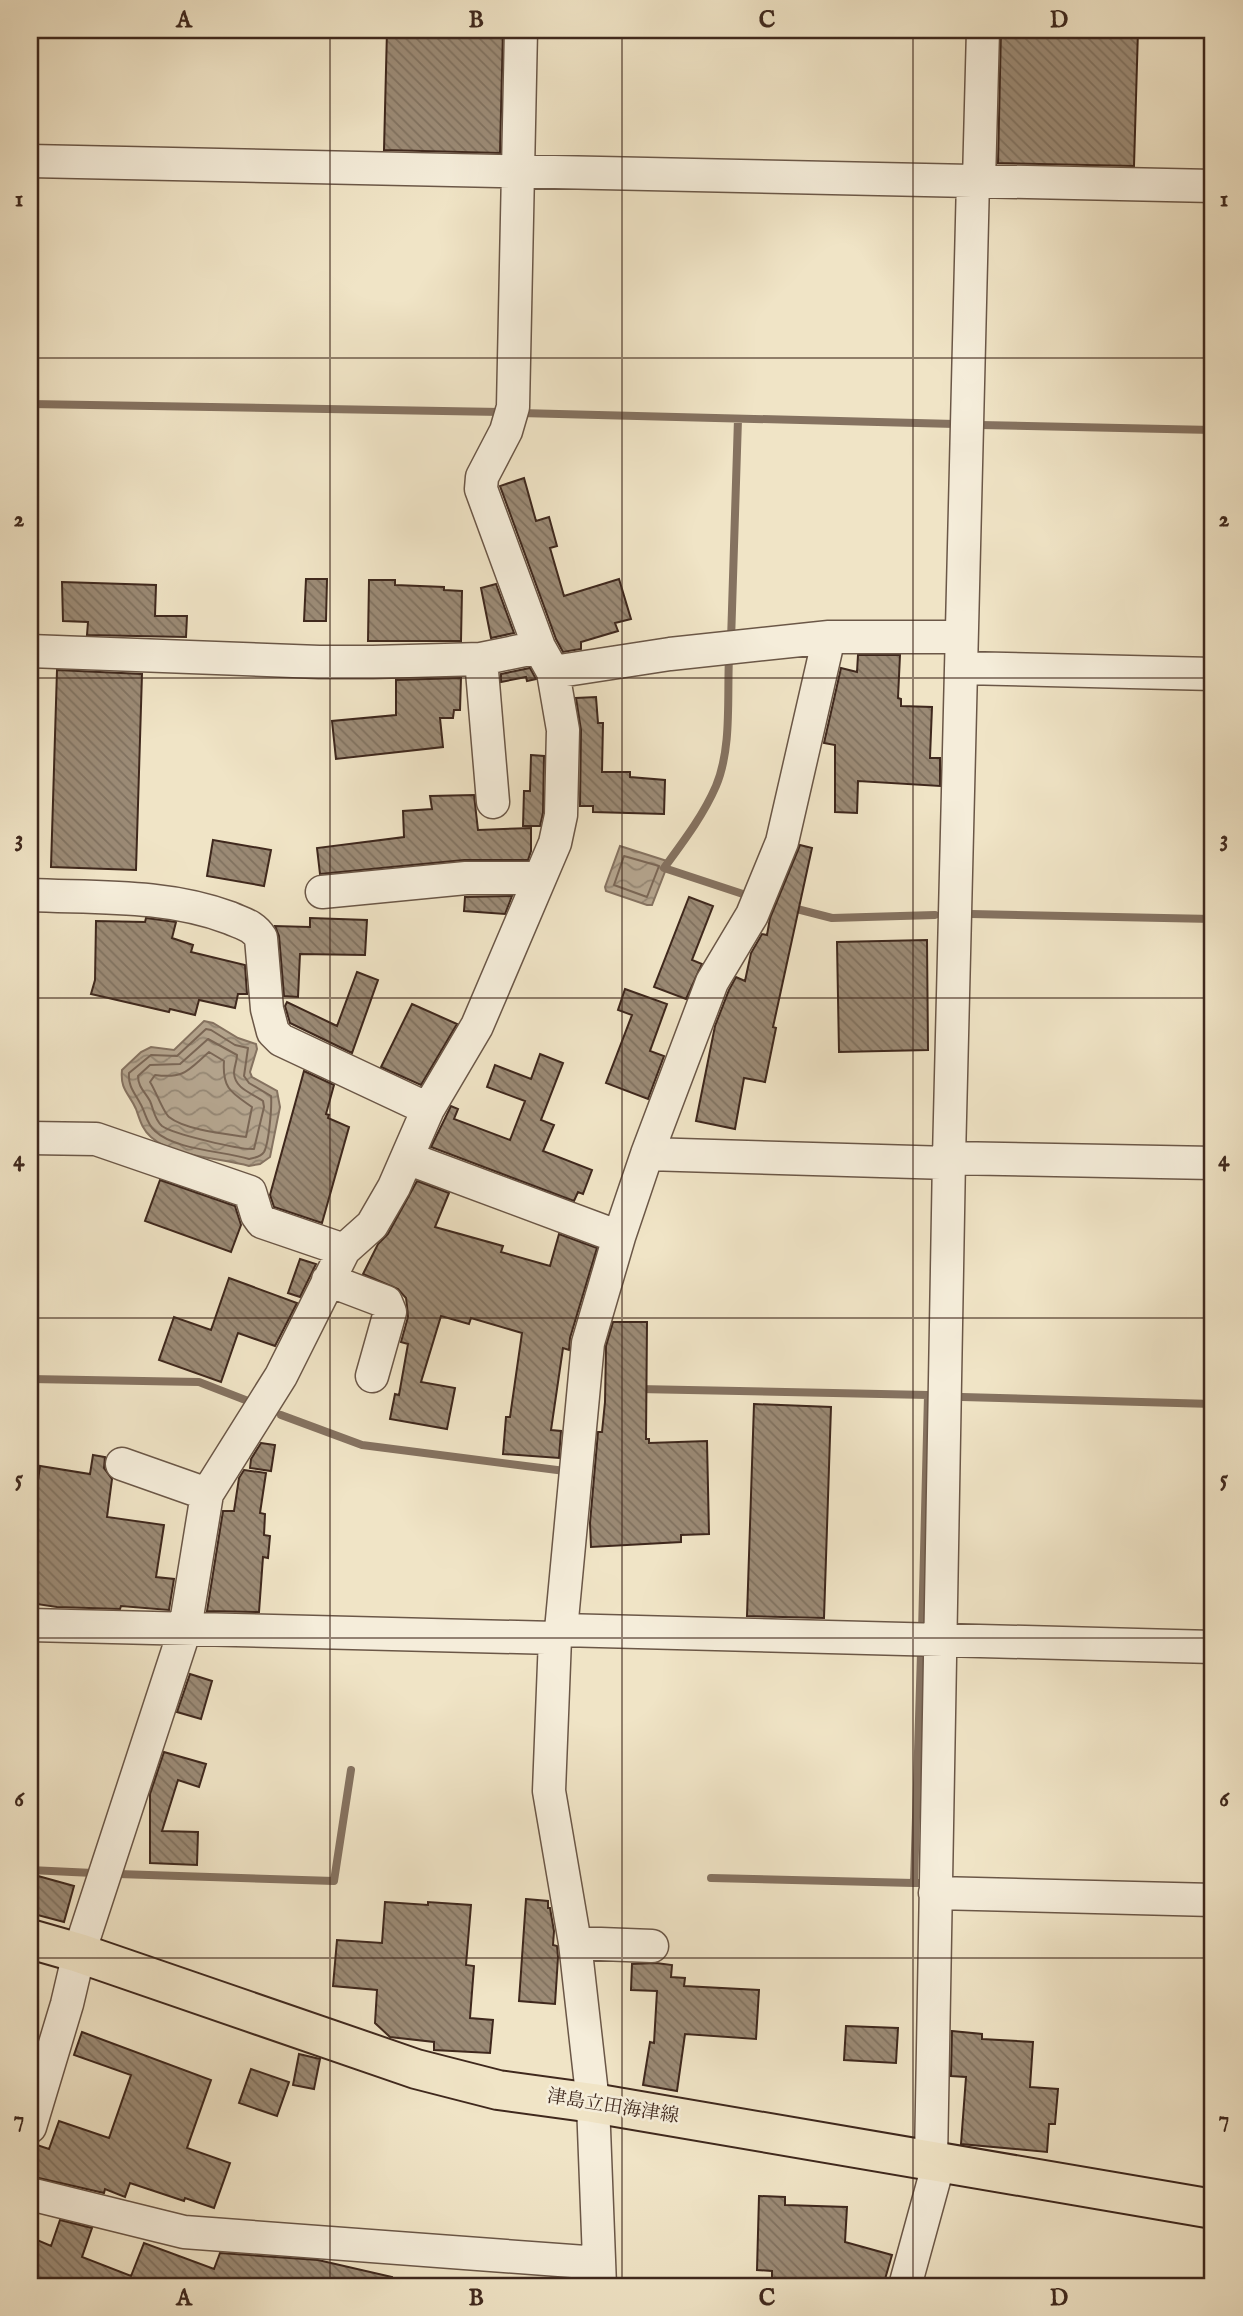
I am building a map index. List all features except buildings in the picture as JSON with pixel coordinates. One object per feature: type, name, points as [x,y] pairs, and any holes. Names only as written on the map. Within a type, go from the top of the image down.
[{"type":"main road","name":"津島立田海津線","points":[[30,1939],[79,1953],[416,2069],[498,2090],[593,2103],[1213,2209]]},
{"type":"street","points":[[30,2127],[67,2004],[79,1953],[185,1629],[207,1494],[281,1376],[344,1250],[372,1225],[394,1187],[428,1110],[477,1026],[555,843],[561,815],[563,730],[546,659],[481,489],[482,477],[506,431],[513,407],[522,30]]},
{"type":"street","points":[[905,2286],[935,2161],[935,1893],[949,1161],[961,637],[983,30]]},
{"type":"street","points":[[30,161],[1213,186]]},
{"type":"street","points":[[30,651],[319,662],[546,659],[657,656],[829,637],[961,637]]},
{"type":"street","points":[[30,2194],[184,2232],[600,2274],[593,2103],[575,1943],[549,1791],[558,1634],[588,1343],[647,1154],[712,982],[752,915],[782,842],[829,637]]},
{"type":"street","points":[[481,659],[494,802]]},
{"type":"street","points":[[961,668],[1213,674]]},
{"type":"street","points":[[322,892],[466,878],[540,878]]},
{"type":"street","points":[[30,895],[163,900],[204,909],[255,928],[261,938],[267,1009],[273,1031],[281,1040],[428,1110]]},
{"type":"street","points":[[30,1138],[96,1139],[250,1192],[262,1222],[344,1250]]},
{"type":"street","points":[[647,1154],[949,1161],[1213,1163]]},
{"type":"street","points":[[407,1158],[619,1237]]},
{"type":"street","points":[[328,1280],[386,1302],[390,1312],[372,1376]]},
{"type":"street","points":[[122,1464],[207,1494]]},
{"type":"street","points":[[30,1625],[1213,1647]]},
{"type":"street","points":[[935,1893],[1213,1899]]},
{"type":"street","points":[[575,1943],[652,1946]]},
{"type":"water","points":[[620,846],[667,861],[652,905],[606,891],[605,887]]},
{"type":"water","points":[[204,1021],[256,1044],[250,1072],[252,1077],[277,1091],[280,1107],[270,1157],[260,1164],[249,1166],[198,1156],[160,1144],[145,1131],[124,1087],[122,1070],[141,1052],[151,1047],[174,1050]]},
{"type":"waterway","points":[[30,404],[501,412]]},
{"type":"waterway","points":[[520,413],[955,424]]},
{"type":"waterway","points":[[731,641],[738,419]]},
{"type":"waterway","points":[[980,425],[1213,430]]},
{"type":"waterway","points":[[729,657],[727,739],[721,771],[705,808],[664,868],[752,897]]},
{"type":"waterway","points":[[789,907],[832,918],[935,915]]},
{"type":"waterway","points":[[971,914],[1213,919]]},
{"type":"waterway","points":[[30,1379],[199,1382],[248,1401]]},
{"type":"waterway","points":[[638,1389],[928,1395],[922,1631]]},
{"type":"waterway","points":[[962,1397],[1213,1404]]},
{"type":"waterway","points":[[281,1415],[362,1445],[565,1471],[565,1467]]},
{"type":"waterway","points":[[919,1883],[914,1883],[921,1653]]},
{"type":"waterway","points":[[118,1874],[334,1881],[351,1770]]},
{"type":"waterway","points":[[30,1870],[93,1873]]},
{"type":"waterway","points":[[711,1878],[914,1883]]}]
